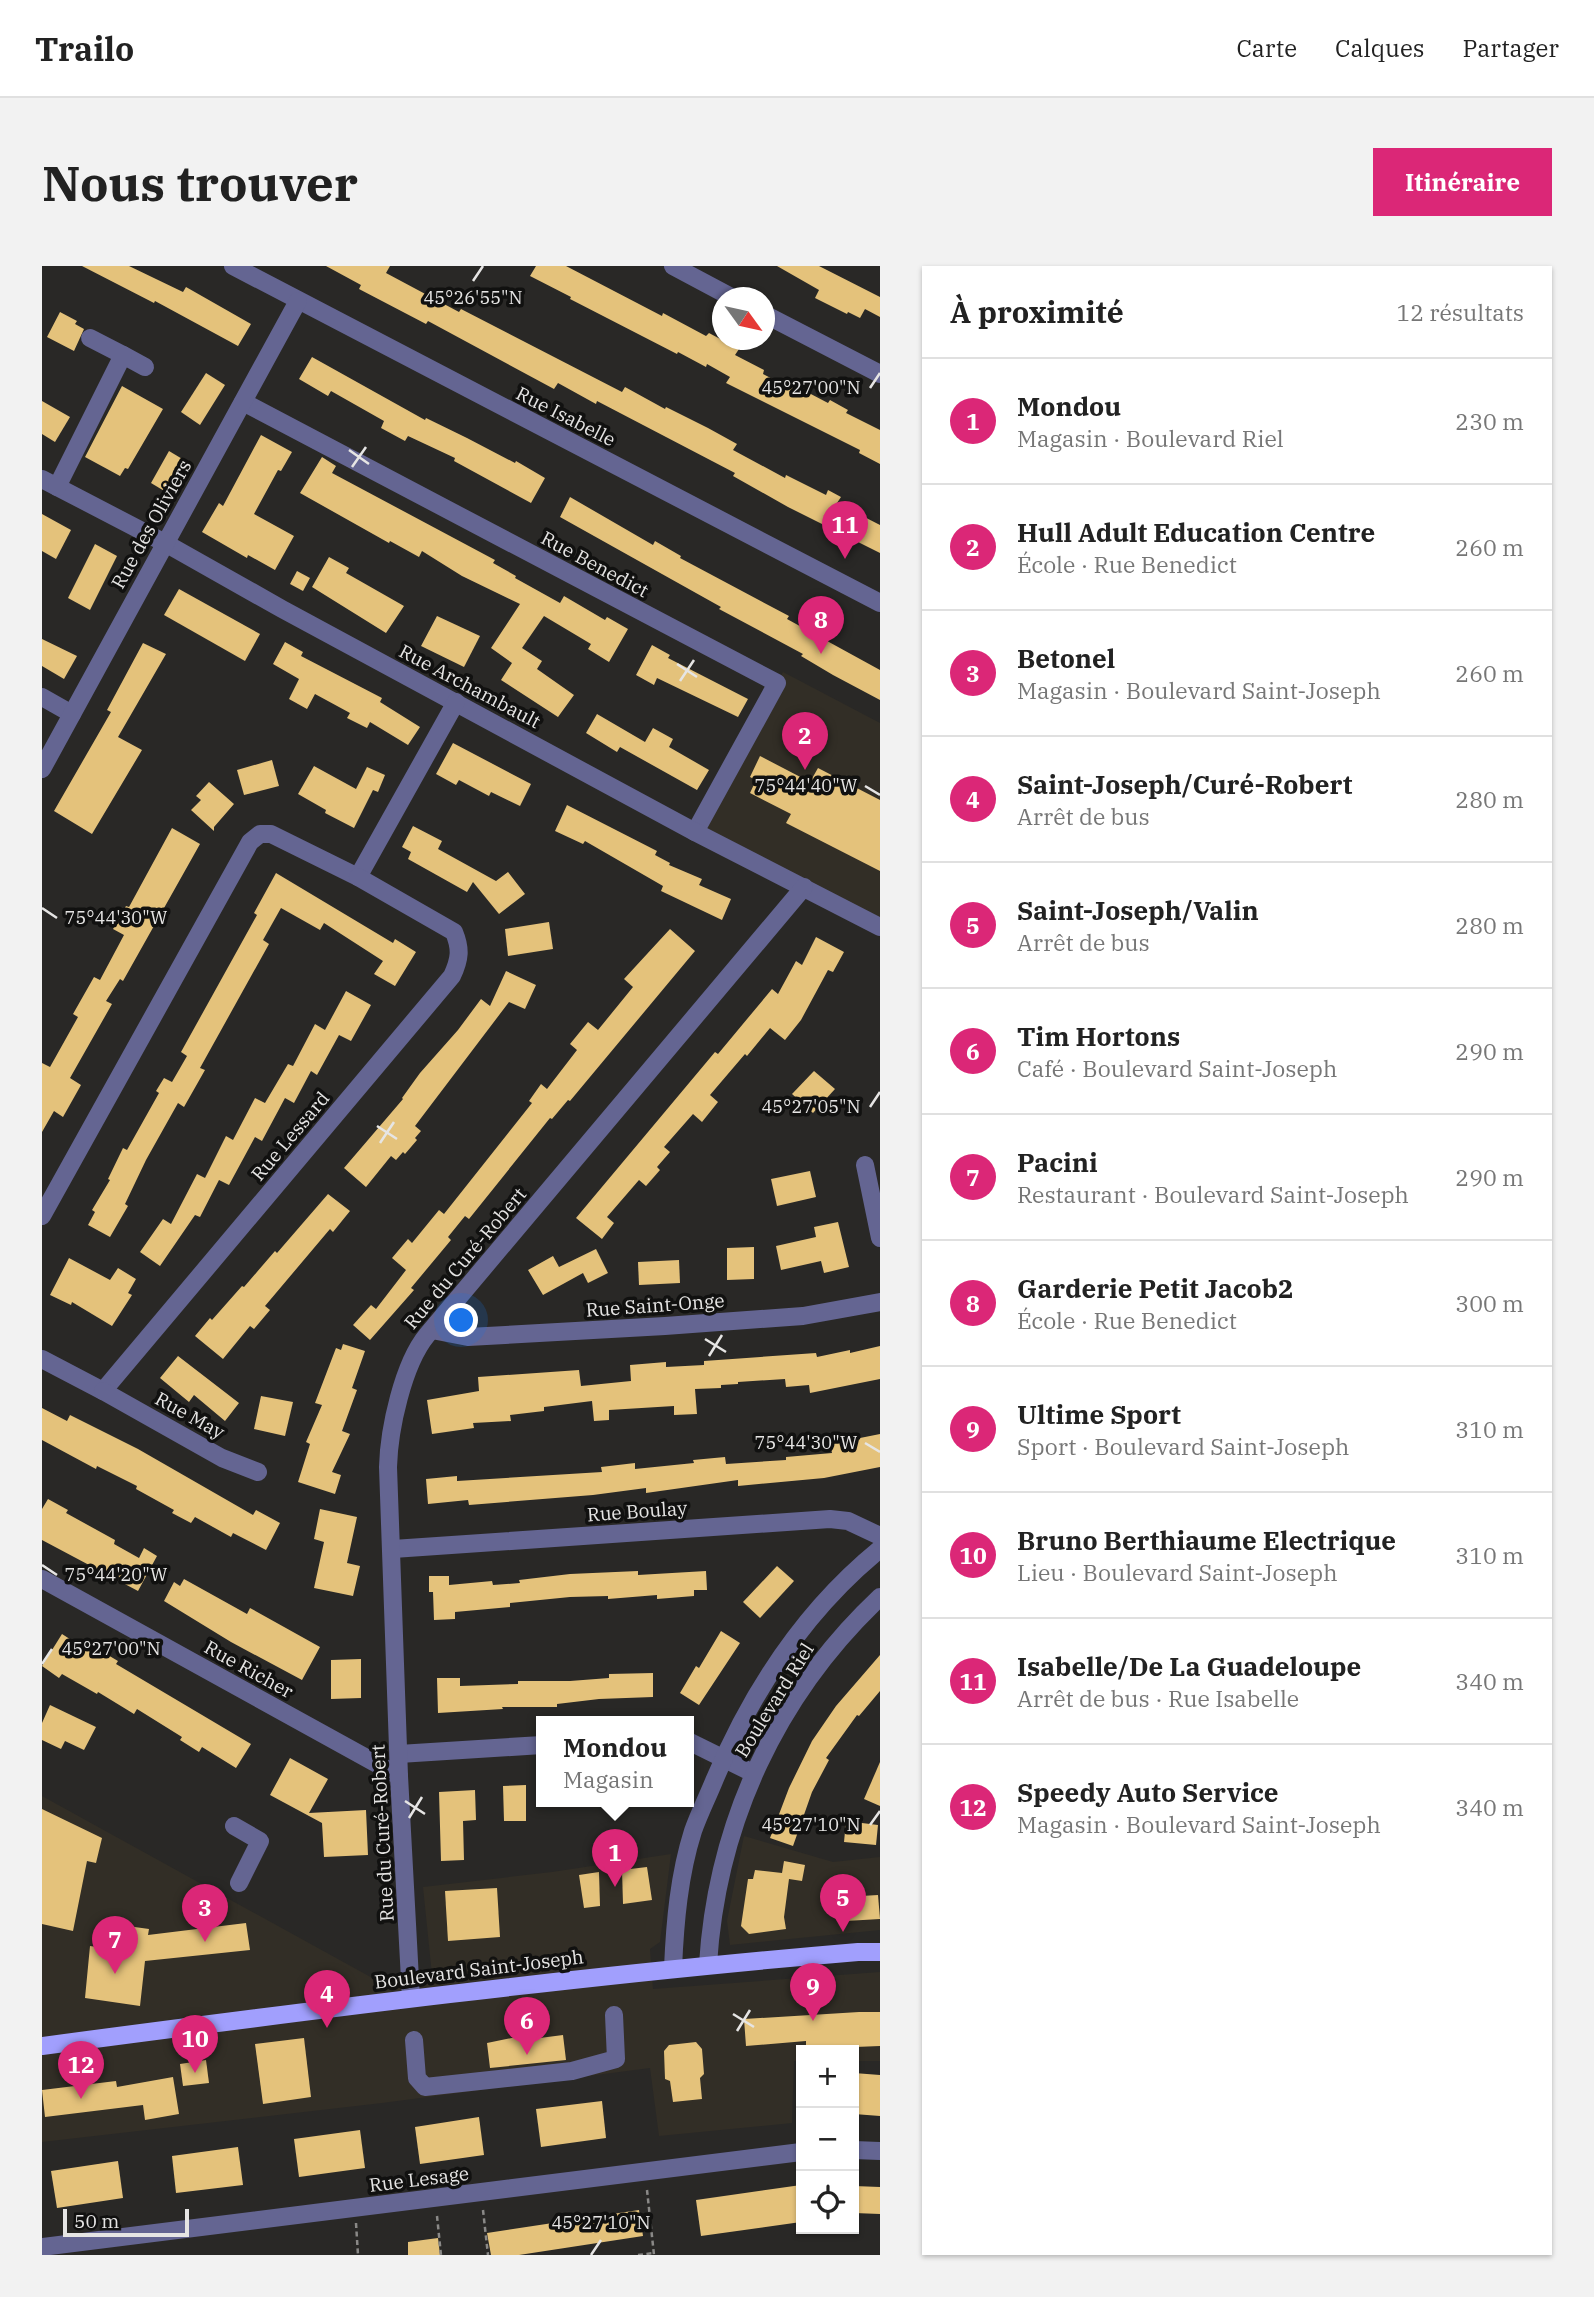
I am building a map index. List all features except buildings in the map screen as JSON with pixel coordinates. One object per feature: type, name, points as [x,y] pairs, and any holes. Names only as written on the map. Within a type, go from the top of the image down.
[{"type":"main road","name":"Boulevard Saint-Joseph","points":[[42,2046],[411,1998],[708,1964],[880,1952]]},
{"type":"street","name":"Rue Isabelle","points":[[233,266],[880,603]]},
{"type":"street","points":[[676,267],[713,287]]},
{"type":"street","name":"Rue des Oliviers","points":[[42,769],[299,301]]},
{"type":"street","points":[[775,319],[880,374]]},
{"type":"street","points":[[90,338],[145,367]]},
{"type":"street","points":[[49,483],[123,355]]},
{"type":"street","name":"Rue Benedict","points":[[243,402],[777,684],[695,832]]},
{"type":"street","name":"Rue Archambault","points":[[49,483],[165,543],[695,832],[880,926]]},
{"type":"street","points":[[42,697],[72,714]]},
{"type":"street","points":[[358,877],[456,702]]},
{"type":"street","name":"Rue Lessard","points":[[42,1216],[250,842],[260,834],[271,834],[358,877],[454,932],[460,948],[458,963],[452,976],[103,1391]]},
{"type":"street","name":"Rue du Curé-Robert","points":[[411,1998],[399,1776],[389,1450],[411,1360],[432,1330],[804,887]]},
{"type":"street","points":[[865,1165],[880,1238]]},
{"type":"street","name":"Rue Saint-Onge","points":[[432,1330],[468,1337],[664,1326],[803,1316],[880,1302]]},
{"type":"street","points":[[42,1359],[103,1391]]},
{"type":"street","name":"Rue May","points":[[103,1391],[222,1458],[258,1472]]},
{"type":"street","name":"Rue Boulay","points":[[393,1549],[830,1519],[848,1521],[880,1536]]},
{"type":"street","name":"Boulevard Riel","points":[[673,1968],[686,1860],[693,1831],[723,1758],[772,1670],[789,1646],[834,1592],[880,1549]]},
{"type":"street","name":"Rue Richer","points":[[42,1579],[399,1776]]},
{"type":"street","name":"Boulevard Riel","points":[[708,1964],[715,1896],[726,1848],[753,1773],[815,1669],[880,1597]]},
{"type":"street","points":[[694,1744],[753,1773]]},
{"type":"street","points":[[399,1754],[536,1745]]},
{"type":"street","points":[[234,1826],[260,1841],[239,1883]]},
{"type":"street","points":[[414,2040],[417,2078],[425,2087],[572,2071],[616,2059],[614,2015]]},
{"type":"street","points":[[859,2150],[880,2151]]},
{"type":"street","name":"Rue Lesage","points":[[42,2247],[796,2153]]},
{"type":"path","points":[[638,2255],[654,2254],[647,2186]]},
{"type":"path","points":[[483,2207],[488,2255]]},
{"type":"path","points":[[436,2213],[441,2255]]},
{"type":"path","points":[[356,2222],[358,2255]]},
{"type":"shaded area","points":[[783,672],[880,723],[880,927],[695,832]]},
{"type":"shaded area","points":[[42,1796],[376,1980],[432,1975],[423,1887],[552,1872],[671,1854],[660,1942],[650,1949],[653,1989],[880,1972],[880,2061],[859,2061],[859,2045],[796,2045],[792,2123],[659,2136],[650,2068],[382,2103],[42,2142]]},
{"type":"shaded area","points":[[744,1836],[833,1862],[880,1857],[880,1930],[730,1945],[727,1921]]},
{"type":"place","name":"Isabelle/De La Guadeloupe","points":[[845,559]]},
{"type":"place","name":"Garderie Petit Jacob2","points":[[821,654]]},
{"type":"place","name":"Hull Adult Education Centre","points":[[805,770]]},
{"type":"place","name":"Mondou","points":[[615,1887]]},
{"type":"place","name":"Saint-Joseph/Valin","points":[[843,1932]]},
{"type":"place","name":"Betonel","points":[[205,1942]]},
{"type":"place","name":"Pacini","points":[[115,1974]]},
{"type":"place","name":"Ultime Sport","points":[[813,2021]]},
{"type":"place","name":"Saint-Joseph/Curé-Robert","points":[[327,2028]]},
{"type":"place","name":"Tim Hortons","points":[[527,2055]]},
{"type":"place","name":"Bruno Berthiaume Electrique","points":[[195,2073]]},
{"type":"place","name":"Speedy Auto Service","points":[[81,2099]]}]
